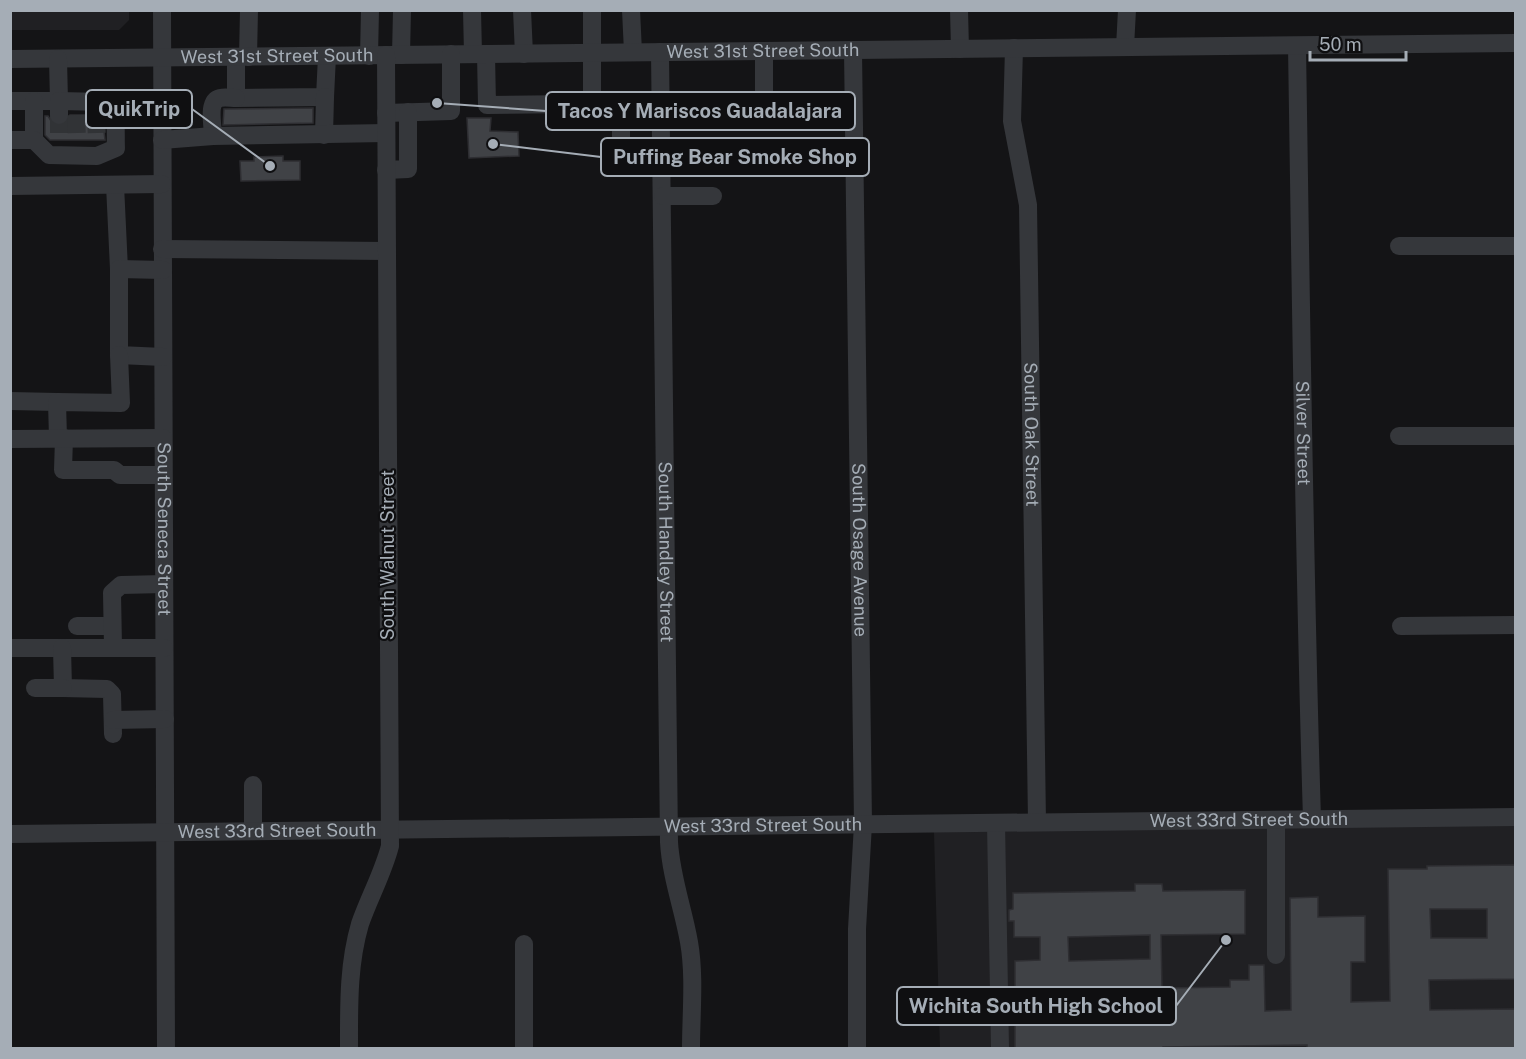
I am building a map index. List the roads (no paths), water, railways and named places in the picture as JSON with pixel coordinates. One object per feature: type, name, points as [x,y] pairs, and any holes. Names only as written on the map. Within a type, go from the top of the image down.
[{"type":"street","name":"South Seneca Street","points":[[162,10],[166,1048]]},
{"type":"street","points":[[236,98],[249,10]]},
{"type":"street","points":[[370,10],[385,55]]},
{"type":"street","points":[[385,55],[402,10]]},
{"type":"street","points":[[472,10],[487,105],[661,103]]},
{"type":"street","points":[[522,10],[524,54]]},
{"type":"street","points":[[592,10],[592,104]]},
{"type":"street","points":[[631,10],[633,52]]},
{"type":"street","points":[[959,10],[960,49]]},
{"type":"street","points":[[1125,47],[1127,10]]},
{"type":"street","name":"West 31st Street South","points":[[10,59],[1515,44]]},
{"type":"street","name":"Silver Street","points":[[1297,46],[1304,397],[1304,530],[1312,819]]},
{"type":"street","name":"South Oak Street","points":[[1014,48],[1013,130],[1025,185],[1028,214],[1037,822]]},
{"type":"street","name":"South Osage Avenue","points":[[854,50],[863,824],[857,929],[857,1048]]},
{"type":"street","points":[[758,111],[764,95],[764,51]]},
{"type":"street","name":"South Handley Street","points":[[660,52],[669,826],[672,874],[691,961],[691,1048]]},
{"type":"street","points":[[386,113],[451,111],[451,54]]},
{"type":"street","name":"South Walnut Street","points":[[349,1048],[349,995],[353,954],[361,921],[384,867],[390,846],[385,55]]},
{"type":"street","points":[[324,135],[327,56]]},
{"type":"street","points":[[58,59],[68,108]]},
{"type":"street","points":[[213,136],[212,106],[219,98],[325,96]]},
{"type":"street","points":[[10,101],[33,101],[68,108],[96,108],[105,102],[115,113],[116,148],[68,148],[49,155],[33,140],[10,140]]},
{"type":"street","points":[[33,101],[33,140]]},
{"type":"street","points":[[621,104],[621,144]]},
{"type":"street","points":[[386,170],[408,169],[408,112]]},
{"type":"street","points":[[162,140],[213,136],[386,134]]},
{"type":"street","points":[[68,148],[77,185]]},
{"type":"street","points":[[662,164],[700,163],[713,151]]},
{"type":"street","points":[[10,186],[162,184]]},
{"type":"street","points":[[10,401],[121,403],[115,185]]},
{"type":"street","points":[[663,196],[713,196]]},
{"type":"street","points":[[1399,246],[1515,246]]},
{"type":"street","points":[[162,249],[387,251]]},
{"type":"street","points":[[118,270],[163,270]]},
{"type":"street","points":[[119,355],[163,357]]},
{"type":"street","points":[[57,402],[63,470],[114,470],[120,475],[163,475]]},
{"type":"street","points":[[1400,436],[1515,436]]},
{"type":"street","points":[[10,439],[163,438]]},
{"type":"street","points":[[113,647],[112,593],[116,588],[121,585],[164,584]]},
{"type":"street","points":[[1401,626],[1515,625]]},
{"type":"street","points":[[77,626],[112,626]]},
{"type":"street","points":[[10,648],[164,648]]},
{"type":"street","points":[[62,648],[63,688]]},
{"type":"street","points":[[35,688],[107,688],[112,694],[113,727],[165,719]]},
{"type":"street","points":[[253,785],[253,831]]},
{"type":"street","name":"West 33rd Street South","points":[[10,834],[1515,817]]},
{"type":"street","points":[[1276,820],[1276,955]]},
{"type":"street","points":[[996,823],[999,1048]]},
{"type":"street","points":[[524,944],[524,1048]]},
{"type":"tunnel","points":[[59,115],[59,140]]},
{"type":"tunnel","points":[[76,115],[77,140]]},
{"type":"tunnel","points":[[96,115],[97,140]]},
{"type":"place","name":"Tacos Y Mariscos Guadalajara","points":[[437,103]]},
{"type":"place","name":"Puffing Bear Smoke Shop","points":[[493,144]]},
{"type":"place","name":"QuikTrip","points":[[270,166]]},
{"type":"place","name":"Wichita South High School","points":[[1226,940]]}]
